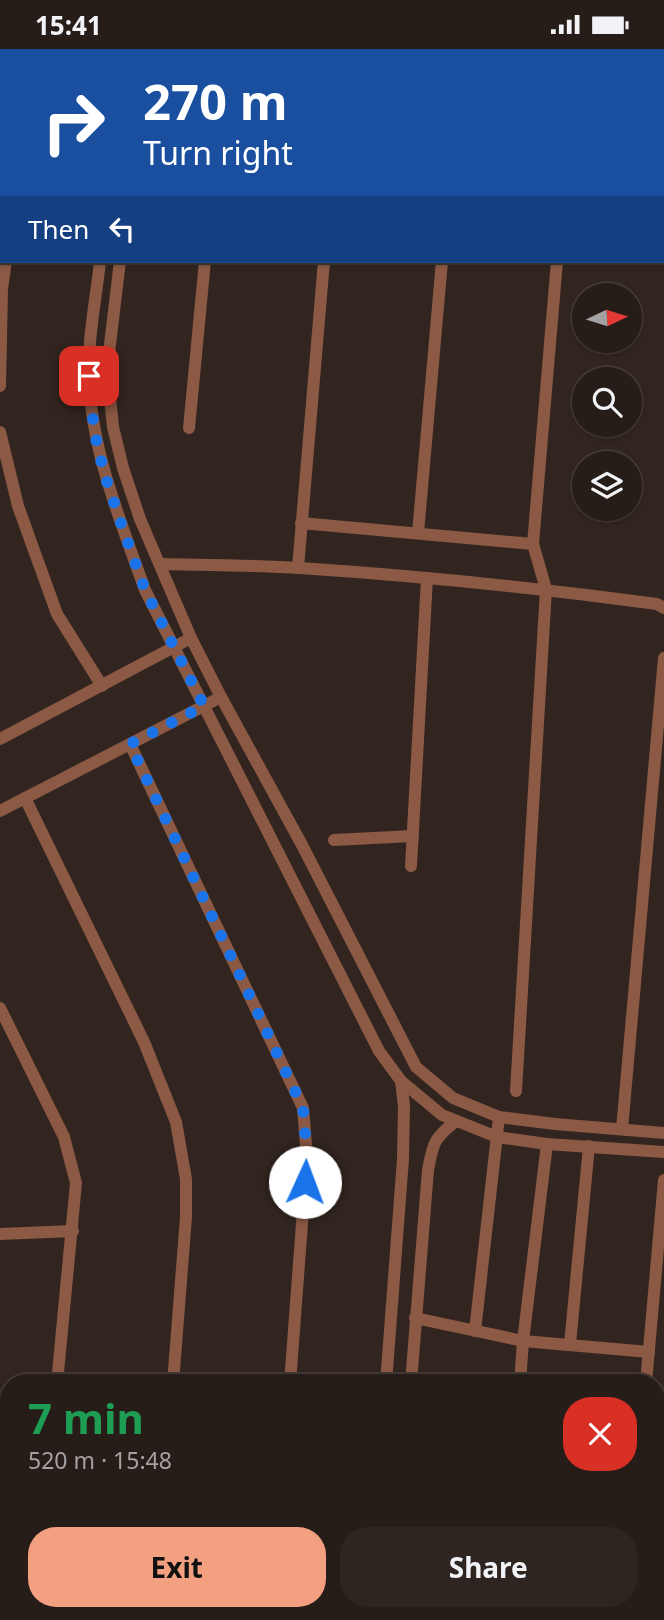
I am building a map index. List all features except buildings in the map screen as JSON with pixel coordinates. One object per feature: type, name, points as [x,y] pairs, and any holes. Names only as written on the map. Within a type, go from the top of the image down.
[{"type":"street","points":[[0,386],[2,289],[6,263]]},
{"type":"street","points":[[100,263],[89,361],[94,430],[104,473],[145,590],[379,1051],[401,1081],[442,1115],[497,1137],[547,1144],[664,1152]]},
{"type":"street","points":[[120,263],[108,361],[109,389],[113,427],[136,506],[191,638],[302,845],[416,1067],[453,1098],[499,1117],[664,1133]]},
{"type":"street","points":[[188,428],[205,263]]},
{"type":"street","points":[[298,568],[324,263]]},
{"type":"street","points":[[418,533],[442,263]]},
{"type":"street","points":[[516,1091],[546,589],[533,544],[557,263]]},
{"type":"street","points":[[0,432],[18,506],[57,614],[102,686]]},
{"type":"street","points":[[301,523],[533,544]]},
{"type":"street","points":[[161,564],[298,568],[428,578],[546,589],[657,604],[664,608]]},
{"type":"street","points":[[411,866],[428,578]]},
{"type":"street","points":[[0,739],[191,638]]},
{"type":"street","points":[[622,1129],[664,658]]},
{"type":"street","points":[[0,811],[221,697]]},
{"type":"street","points":[[130,744],[303,1108],[307,1157],[291,1374]]},
{"type":"street","points":[[25,798],[144,1042],[176,1122],[186,1179],[186,1217],[174,1374]]},
{"type":"street","points":[[334,840],[413,836]]},
{"type":"street","points":[[0,1008],[64,1137],[76,1183],[58,1374]]},
{"type":"street","points":[[387,1374],[403,1159],[404,1106],[401,1081]]},
{"type":"street","points":[[475,1331],[499,1117]]},
{"type":"street","points":[[412,1374],[432,1147],[442,1132],[456,1121]]},
{"type":"street","points":[[521,1374],[547,1144]]},
{"type":"street","points":[[570,1344],[589,1146]]},
{"type":"street","points":[[647,1374],[664,1180]]},
{"type":"street","points":[[0,1234],[73,1231]]},
{"type":"street","points":[[415,1318],[523,1341],[649,1352]]},
{"type":"route","points":[[89,376],[94,430],[104,473],[122,526],[145,590],[204,706],[130,744],[303,1108],[307,1157],[305,1182]]}]
